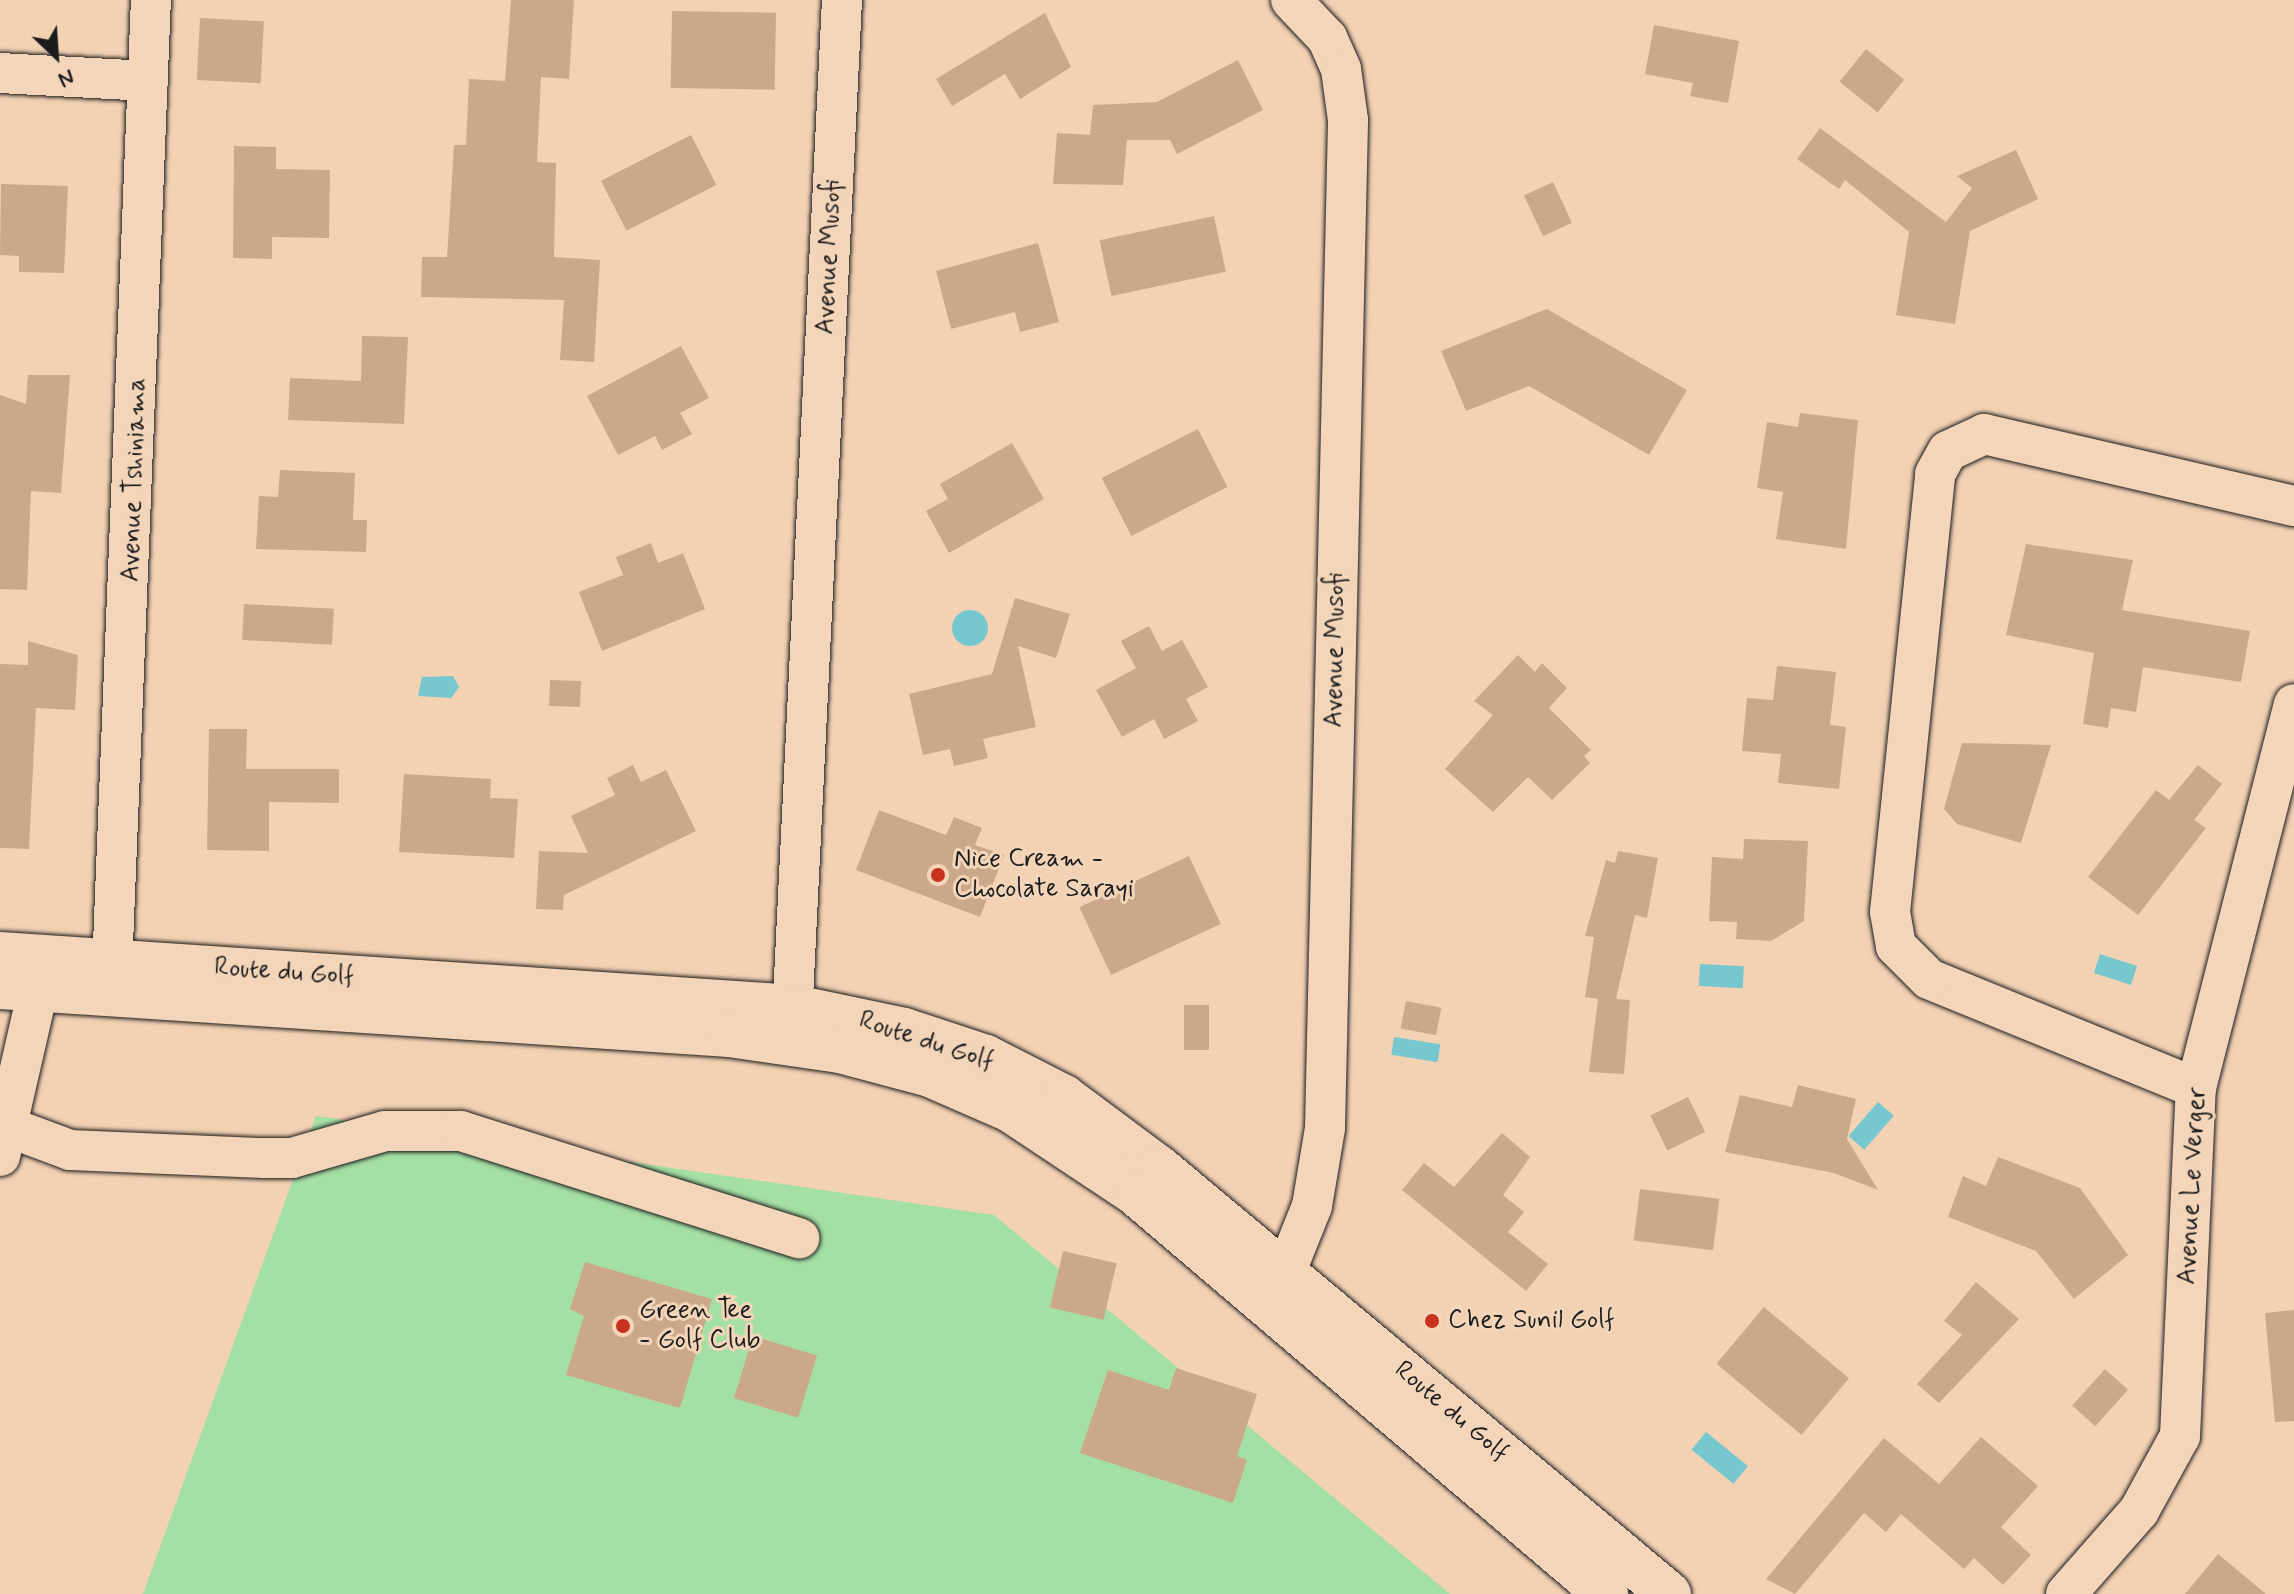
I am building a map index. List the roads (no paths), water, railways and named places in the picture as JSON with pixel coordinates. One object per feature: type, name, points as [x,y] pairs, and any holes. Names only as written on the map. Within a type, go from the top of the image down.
[{"type":"main road","name":"Route du Golf","points":[[0,954],[29,978],[114,977],[792,1024],[949,1043],[1051,1090],[1279,1292],[1669,1594]]},
{"type":"main road","points":[[1279,1292],[1606,1594]]},
{"type":"street","name":"Avenue Tshiniama","points":[[114,977],[151,0]]},
{"type":"street","name":"Avenue Musofi","points":[[792,1024],[842,0]]},
{"type":"street","name":"Avenue Musofi","points":[[1279,1292],[1312,1206],[1325,1128],[1348,120],[1341,69],[1327,38],[1291,0]]},
{"type":"street","points":[[0,73],[148,81]]},
{"type":"street","points":[[2196,1088],[1929,979],[1896,946],[1890,912],[1935,474],[1948,451],[1984,434],[2294,506]]},
{"type":"street","name":"Avenue Le Verger","points":[[2066,1594],[2139,1511],[2180,1436],[2196,1088],[2294,704]]},
{"type":"street","points":[[29,978],[6,1142],[70,1150],[264,1158],[385,1131],[461,1131],[799,1238]]},
{"type":"water","points":[[970,610],[982,616],[988,628],[982,640],[970,646],[958,640],[952,628],[958,616]]},
{"type":"water","points":[[453,676],[459,687],[451,698],[418,696],[422,677]]},
{"type":"water","points":[[2100,954],[2137,966],[2131,985],[2094,973]]},
{"type":"water","points":[[1700,964],[1744,966],[1743,988],[1699,986]]},
{"type":"water","points":[[1394,1037],[1440,1044],[1438,1062],[1391,1055]]},
{"type":"water","points":[[1878,1102],[1894,1116],[1864,1150],[1848,1136]]},
{"type":"water","points":[[1706,1432],[1748,1466],[1733,1484],[1692,1450]]},
{"type":"place","name":"Nice Cream - Chocolate Sarayi","points":[[938,875]]},
{"type":"place","name":"Chez Sunil Golf","points":[[1432,1321]]},
{"type":"place","name":"Green Tee - Golf Club","points":[[623,1326]]}]
